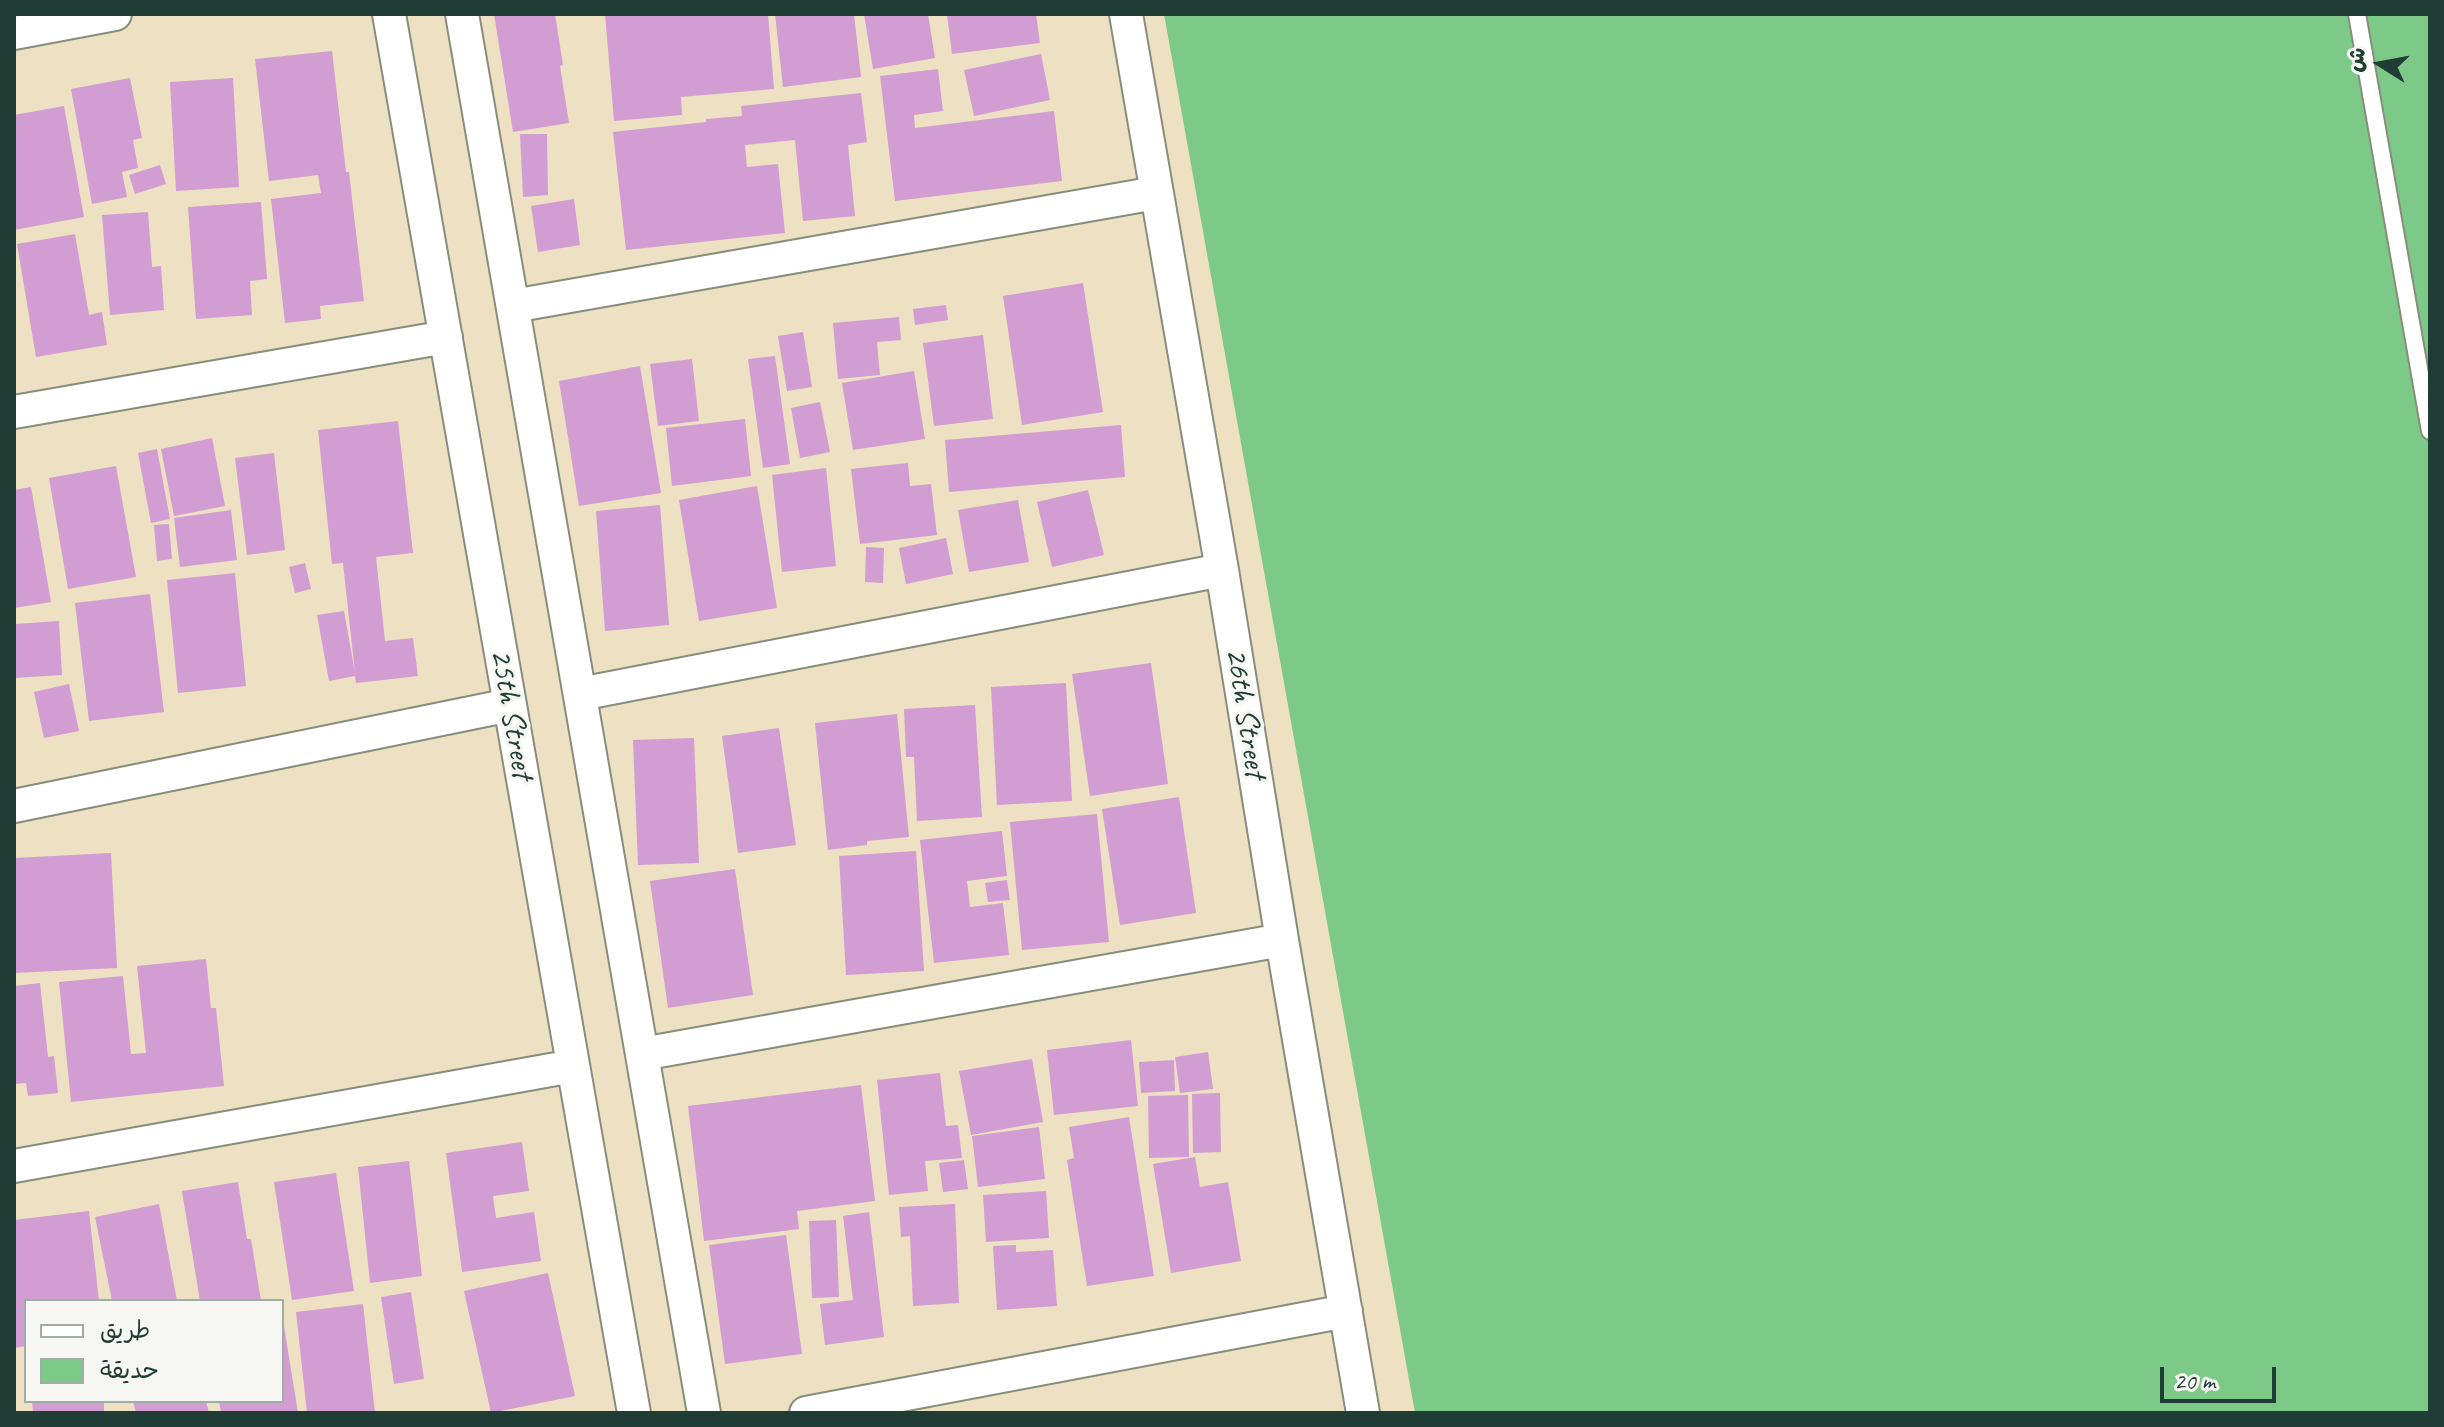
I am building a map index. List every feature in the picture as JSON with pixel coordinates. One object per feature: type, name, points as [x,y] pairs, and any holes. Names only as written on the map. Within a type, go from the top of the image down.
[{"type":"street","points":[[14,33],[115,14]]},
{"type":"street","name":"25th Street","points":[[389,14],[634,1413]]},
{"type":"street","points":[[462,14],[704,1413]]},
{"type":"street","name":"26th Street","points":[[1126,14],[1363,1413]]},
{"type":"street","points":[[513,306],[1156,193]]},
{"type":"street","points":[[14,412],[446,337]]},
{"type":"street","points":[[580,694],[1222,570]]},
{"type":"street","points":[[14,806],[510,705]]},
{"type":"street","points":[[642,1054],[1282,940]]},
{"type":"street","points":[[14,1166],[573,1066]]},
{"type":"street","points":[[806,1413],[1346,1311]]},
{"type":"lane","points":[[2357,14],[2427,389],[2430,431]]},
{"type":"green space","points":[[1164,14],[2430,14],[2430,1413],[1415,1413]]},
{"type":"building","points":[[494,14],[555,14],[569,123],[513,132]]},
{"type":"building","points":[[605,14],[768,14],[774,89],[681,97],[682,115],[614,121]]},
{"type":"building","points":[[775,14],[854,14],[861,77],[783,87]]},
{"type":"building","points":[[864,14],[928,14],[935,58],[873,69]]},
{"type":"building","points":[[947,14],[1036,14],[1040,43],[952,54]]},
{"type":"building","points":[[332,51],[364,301],[320,306],[321,319],[285,323],[271,199],[321,193],[318,175],[269,181],[255,59]]},
{"type":"building","points":[[1041,54],[1050,100],[974,116],[964,70]]},
{"type":"building","points":[[938,69],[943,111],[914,115],[915,128],[1054,111],[1062,181],[895,201],[880,76]]},
{"type":"building","points":[[130,78],[142,138],[133,140],[138,168],[122,172],[127,197],[92,204],[71,89]]},
{"type":"building","points":[[233,78],[239,187],[176,191],[170,82]]},
{"type":"building","points":[[861,93],[867,142],[848,145],[855,216],[803,221],[795,140],[745,145],[747,167],[778,164],[785,233],[626,250],[613,132],[742,116],[741,106]]},
{"type":"building","points":[[64,106],[84,217],[14,230],[14,115]]},
{"type":"building","points":[[520,134],[547,134],[548,195],[523,197]]},
{"type":"building","points":[[160,165],[166,184],[135,194],[129,175]]},
{"type":"building","points":[[574,199],[580,245],[538,252],[531,206]]},
{"type":"building","points":[[261,202],[267,279],[250,281],[252,315],[196,319],[188,207]]},
{"type":"building","points":[[148,212],[152,267],[161,266],[164,310],[110,315],[102,215]]},
{"type":"building","points":[[75,234],[89,315],[102,312],[107,345],[36,357],[17,244]]},
{"type":"building","points":[[1083,283],[1103,412],[1022,425],[1003,296]]},
{"type":"building","points":[[946,305],[948,320],[915,325],[913,309]]},
{"type":"building","points":[[899,317],[901,340],[877,342],[880,375],[838,379],[833,323]]},
{"type":"building","points":[[803,332],[812,387],[787,391],[778,336]]},
{"type":"building","points":[[983,335],[993,419],[934,426],[923,343]]},
{"type":"building","points":[[775,356],[790,464],[763,468],[748,359]]},
{"type":"building","points":[[692,359],[699,421],[658,426],[650,364]]},
{"type":"building","points":[[640,366],[661,493],[579,506],[559,381]]},
{"type":"building","points":[[914,371],[925,439],[853,450],[842,383]]},
{"type":"building","points":[[820,402],[830,452],[800,458],[791,408]]},
{"type":"building","points":[[745,419],[751,476],[672,486],[666,428]]},
{"type":"building","points":[[398,421],[413,553],[376,557],[385,641],[413,638],[418,676],[356,683],[355,676],[329,681],[317,615],[344,611],[355,673],[343,563],[332,564],[318,430]]},
{"type":"building","points":[[1121,425],[1125,477],[949,492],[945,440]]},
{"type":"building","points":[[212,438],[225,506],[174,516],[161,449]]},
{"type":"building","points":[[157,449],[170,519],[151,523],[138,453]]},
{"type":"building","points":[[274,453],[285,550],[247,555],[235,458]]},
{"type":"building","points":[[908,463],[910,486],[931,484],[937,535],[860,544],[851,469]]},
{"type":"building","points":[[116,466],[136,577],[68,589],[49,478]]},
{"type":"building","points":[[826,468],[836,566],[782,572],[772,475]]},
{"type":"building","points":[[757,486],[777,608],[699,621],[679,500]]},
{"type":"building","points":[[31,487],[51,602],[14,608],[14,490]]},
{"type":"building","points":[[1088,490],[1104,555],[1052,567],[1037,502]]},
{"type":"building","points":[[1018,500],[1029,562],[969,572],[958,510]]},
{"type":"building","points":[[660,505],[669,625],[605,631],[596,511]]},
{"type":"building","points":[[231,510],[237,560],[180,567],[174,518]]},
{"type":"building","points":[[169,524],[172,559],[157,561],[154,525]]},
{"type":"building","points":[[946,538],[953,574],[906,584],[899,548]]},
{"type":"building","points":[[866,547],[884,548],[883,583],[865,582]]},
{"type":"building","points":[[305,563],[311,589],[295,593],[289,567]]},
{"type":"building","points":[[235,573],[246,686],[178,693],[167,580]]},
{"type":"building","points":[[150,594],[164,712],[89,721],[75,603]]},
{"type":"building","points":[[59,621],[62,675],[14,678],[14,624]]},
{"type":"building","points":[[1151,663],[1168,784],[1090,796],[1072,674]]},
{"type":"building","points":[[1066,683],[1072,801],[997,805],[991,687]]},
{"type":"building","points":[[69,684],[79,731],[44,738],[34,692]]},
{"type":"building","points":[[975,705],[982,817],[917,821],[914,757],[906,757],[904,709]]},
{"type":"building","points":[[897,714],[909,837],[867,841],[867,845],[828,850],[815,723]]},
{"type":"building","points":[[779,728],[796,845],[738,853],[722,736]]},
{"type":"building","points":[[694,738],[699,863],[638,865],[633,740]]},
{"type":"building","points":[[1179,797],[1196,913],[1120,925],[1102,809]]},
{"type":"building","points":[[1097,814],[1109,942],[1022,950],[1010,822]]},
{"type":"building","points":[[1002,831],[1007,876],[967,881],[970,907],[1003,903],[1009,955],[934,963],[920,840]]},
{"type":"building","points":[[916,851],[924,971],[846,975],[839,856]]},
{"type":"building","points":[[111,853],[117,968],[14,973],[14,858]]},
{"type":"building","points":[[735,869],[753,995],[668,1008],[650,881]]},
{"type":"building","points":[[1007,880],[1010,900],[988,902],[985,883]]},
{"type":"building","points":[[206,959],[211,1008],[216,1008],[224,1086],[71,1102],[59,982],[123,976],[131,1054],[146,1053],[137,966]]},
{"type":"building","points":[[40,983],[48,1057],[54,1056],[58,1093],[28,1096],[26,1083],[14,1084],[14,986]]},
{"type":"building","points":[[1131,1040],[1138,1106],[1054,1115],[1047,1050]]},
{"type":"building","points":[[1208,1052],[1213,1089],[1180,1093],[1175,1057]]},
{"type":"building","points":[[1032,1059],[1043,1122],[971,1135],[959,1071]]},
{"type":"building","points":[[1174,1060],[1175,1091],[1141,1093],[1139,1062]]},
{"type":"building","points":[[940,1073],[946,1126],[958,1125],[962,1158],[925,1161],[928,1191],[889,1195],[877,1080]]},
{"type":"building","points":[[861,1085],[875,1201],[797,1211],[799,1229],[704,1241],[688,1106]]},
{"type":"building","points":[[1220,1093],[1221,1152],[1193,1153],[1192,1094]]},
{"type":"building","points":[[1188,1095],[1189,1157],[1149,1158],[1148,1096]]},
{"type":"building","points":[[1129,1117],[1154,1276],[1087,1286],[1067,1160],[1074,1158],[1069,1127]]},
{"type":"building","points":[[1039,1127],[1045,1179],[978,1187],[972,1136]]},
{"type":"building","points":[[522,1142],[529,1191],[493,1196],[496,1218],[534,1212],[541,1261],[462,1272],[446,1153]]},
{"type":"building","points":[[1195,1157],[1200,1187],[1228,1182],[1241,1261],[1171,1273],[1153,1164]]},
{"type":"building","points":[[964,1160],[968,1189],[943,1192],[939,1163]]},
{"type":"building","points":[[409,1161],[422,1276],[370,1283],[358,1167]]},
{"type":"building","points":[[336,1173],[354,1291],[292,1300],[274,1182]]},
{"type":"building","points":[[238,1182],[261,1299],[200,1299],[182,1191]]},
{"type":"building","points":[[1046,1191],[1049,1238],[986,1242],[983,1195]]},
{"type":"building","points":[[159,1204],[177,1299],[112,1299],[95,1217]]},
{"type":"building","points":[[955,1204],[959,1303],[913,1306],[910,1236],[901,1237],[899,1207]]},
{"type":"building","points":[[89,1211],[99,1299],[24,1299],[24,1346],[14,1348],[14,1220]]},
{"type":"building","points":[[869,1212],[884,1337],[825,1345],[820,1304],[853,1300],[843,1216]]},
{"type":"building","points":[[836,1220],[839,1297],[812,1298],[809,1221]]},
{"type":"building","points":[[786,1235],[802,1354],[725,1364],[709,1245]]},
{"type":"building","points":[[1016,1245],[1016,1252],[1053,1250],[1057,1306],[997,1310],[993,1246]]},
{"type":"building","points":[[548,1273],[575,1396],[491,1413],[464,1291]]},
{"type":"building","points":[[411,1292],[424,1379],[394,1384],[381,1297]]},
{"type":"building","points":[[363,1304],[375,1413],[307,1413],[296,1312]]},
{"type":"building","points":[[284,1326],[298,1413],[221,1413],[219,1403],[284,1403]]},
{"type":"building","points":[[32,1403],[104,1403],[104,1413],[33,1413]]},
{"type":"building","points":[[134,1403],[206,1403],[209,1413],[136,1413]]}]
